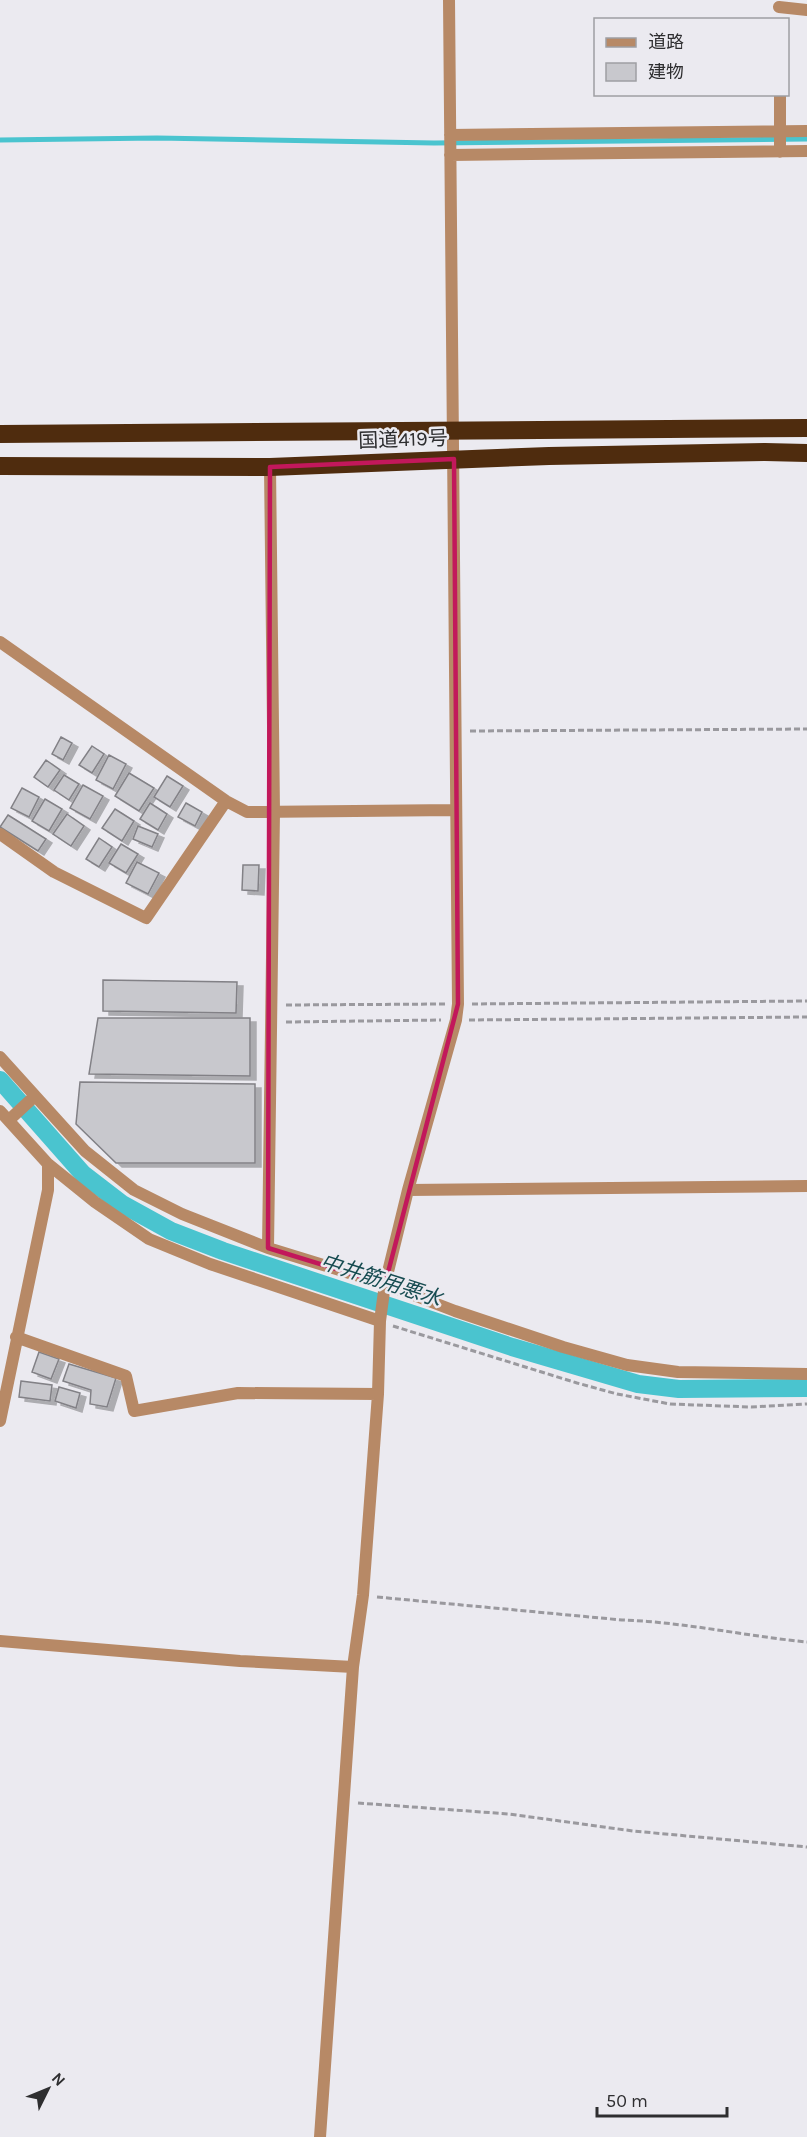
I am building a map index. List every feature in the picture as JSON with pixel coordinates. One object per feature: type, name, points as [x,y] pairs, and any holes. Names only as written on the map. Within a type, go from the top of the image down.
[{"type":"highway","name":"国道419号","points":[[0,434],[807,428]]},
{"type":"highway","name":"国道419号","points":[[0,466],[270,467],[454,459],[807,453]]},
{"type":"street","points":[[320,2137],[353,1667],[363,1595],[378,1394],[380,1322],[385,1284],[408,1190],[456,1020],[458,1004],[449,0]]},
{"type":"street","points":[[779,9],[807,10]]},
{"type":"street","points":[[780,96],[780,151]]},
{"type":"street","points":[[450,136],[807,131]]},
{"type":"street","points":[[450,155],[807,151]]},
{"type":"street","points":[[268,1248],[274,812],[270,467]]},
{"type":"street","points":[[0,642],[226,801],[247,812],[455,810]]},
{"type":"street","points":[[0,834],[54,872],[146,918],[226,801]]},
{"type":"street","points":[[0,1057],[85,1151],[134,1190],[182,1214],[268,1248],[385,1284],[455,1311],[563,1347],[627,1365],[678,1372],[807,1374]]},
{"type":"street","points":[[35,1096],[4,1115],[48,1164],[95,1202],[149,1239],[210,1264],[380,1322]]},
{"type":"street","points":[[0,1421],[48,1190],[48,1164]]},
{"type":"street","points":[[408,1190],[807,1186]]},
{"type":"street","points":[[16,1337],[126,1376],[134,1411],[238,1393],[378,1394]]},
{"type":"street","points":[[0,1641],[240,1661],[353,1667]]},
{"type":"path","points":[[455,731],[807,729]]},
{"type":"path","points":[[272,1005],[807,1001]]},
{"type":"path","points":[[272,1022],[807,1017]]},
{"type":"path","points":[[380,1322],[617,1394],[670,1404],[751,1407],[807,1404]]},
{"type":"path","points":[[363,1595],[622,1620],[654,1621],[758,1638],[807,1642]]},
{"type":"path","points":[[343,1802],[509,1814],[633,1831],[807,1847]]},
{"type":"highlighted area","points":[[454,459],[458,1004],[385,1284],[268,1248],[270,467]]},
{"type":"building","points":[[61,737],[72,743],[63,760],[52,754]]},
{"type":"building","points":[[92,746],[104,754],[92,773],[79,765]]},
{"type":"building","points":[[109,755],[126,764],[113,789],[96,780]]},
{"type":"building","points":[[46,760],[60,770],[48,787],[34,777]]},
{"type":"building","points":[[129,773],[154,788],[139,811],[115,796]]},
{"type":"building","points":[[64,775],[79,784],[69,800],[54,790]]},
{"type":"building","points":[[167,776],[183,786],[170,807],[154,797]]},
{"type":"building","points":[[83,785],[103,796],[90,819],[70,808]]},
{"type":"building","points":[[22,788],[39,797],[29,817],[11,808]]},
{"type":"building","points":[[45,799],[62,809],[49,831],[32,821]]},
{"type":"building","points":[[150,803],[167,814],[158,830],[140,819]]},
{"type":"building","points":[[186,803],[202,812],[195,826],[178,817]]},
{"type":"building","points":[[115,809],[134,821],[122,841],[102,828]]},
{"type":"building","points":[[67,814],[84,826],[71,846],[53,834]]},
{"type":"building","points":[[8,815],[46,839],[38,851],[0,827]]},
{"type":"building","points":[[138,826],[158,834],[152,847],[133,839]]},
{"type":"building","points":[[99,838],[112,847],[99,867],[86,859]]},
{"type":"building","points":[[121,844],[138,854],[126,873],[109,863]]},
{"type":"building","points":[[137,862],[159,873],[148,894],[126,883]]},
{"type":"building","points":[[243,865],[259,865],[258,891],[242,890]]},
{"type":"building","points":[[103,980],[237,982],[236,1013],[103,1011]]},
{"type":"building","points":[[98,1018],[250,1018],[250,1076],[89,1074]]},
{"type":"building","points":[[80,1082],[255,1084],[255,1163],[116,1163],[76,1124]]},
{"type":"building","points":[[39,1352],[59,1359],[51,1379],[32,1372]]},
{"type":"building","points":[[69,1364],[116,1378],[107,1407],[90,1404],[91,1390],[63,1381]]},
{"type":"building","points":[[21,1381],[52,1385],[50,1401],[19,1397]]},
{"type":"building","points":[[59,1387],[80,1393],[76,1408],[55,1401]]},
{"type":"waterway","points":[[0,140],[157,138],[434,143],[807,139]]},
{"type":"waterway","name":"中井筋用悪水","points":[[0,1080],[83,1174],[122,1204],[171,1231],[223,1251],[512,1347],[638,1384],[679,1389],[807,1388]]}]
